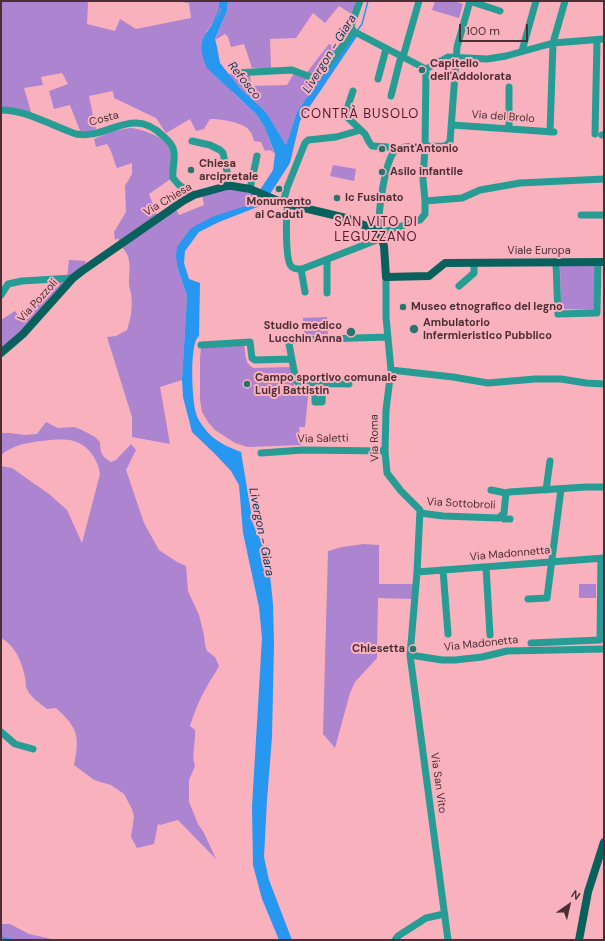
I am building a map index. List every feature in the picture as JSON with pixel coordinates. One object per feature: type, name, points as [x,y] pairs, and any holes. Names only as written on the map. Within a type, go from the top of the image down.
[{"type":"main road","name":"Via Chiesa","points":[[73,278],[106,253],[183,201],[194,195],[227,186],[250,189],[286,203],[346,218],[380,234]]},
{"type":"main road","name":"Via Roma","points":[[380,234],[384,246],[386,276]]},
{"type":"main road","name":"Viale Europa","points":[[386,276],[429,276],[445,263],[601,262]]},
{"type":"main road","name":"Via Pozzoli","points":[[1,353],[24,334],[73,278]]},
{"type":"main road","points":[[579,940],[588,892],[604,845]]},
{"type":"street","points":[[360,1],[351,28],[361,36],[426,69]]},
{"type":"street","points":[[391,96],[419,1]]},
{"type":"street","points":[[380,234],[380,204],[389,159],[395,150],[406,146],[425,147],[447,145],[451,140],[457,57],[460,38],[470,1],[500,11]]},
{"type":"street","points":[[522,51],[536,1]]},
{"type":"street","points":[[553,43],[565,1]]},
{"type":"street","points":[[235,73],[292,70],[316,79],[336,55],[353,30]]},
{"type":"street","points":[[426,69],[445,58],[457,57],[487,59],[506,56],[553,43],[600,40],[601,134]]},
{"type":"street","name":"Via del Brolo","points":[[452,125],[552,132],[553,43]]},
{"type":"street","points":[[378,79],[386,49]]},
{"type":"street","points":[[361,130],[336,137],[308,140],[305,143],[287,188],[286,213],[289,264],[296,270],[327,260],[380,234],[420,220],[425,214],[423,179],[426,69]]},
{"type":"street","points":[[508,129],[509,87]]},
{"type":"street","points":[[353,91],[345,115],[365,134],[372,146],[388,147],[395,150]]},
{"type":"street","name":"Costa","points":[[1,110],[11,110],[25,113],[76,134],[93,134],[120,125],[138,123],[155,128],[173,147],[173,178],[194,195]]},
{"type":"street","points":[[192,141],[210,145],[223,153],[228,176],[227,186]]},
{"type":"street","points":[[250,189],[256,156]]},
{"type":"street","points":[[425,201],[462,198],[480,190],[520,183],[604,179]]},
{"type":"street","points":[[581,215],[604,215]]},
{"type":"street","points":[[327,260],[327,293]]},
{"type":"street","points":[[556,263],[558,314],[597,313],[601,262]]},
{"type":"street","points":[[459,286],[474,273],[474,263]]},
{"type":"street","points":[[301,269],[305,292]]},
{"type":"street","name":"Via Roma","points":[[386,276],[386,316],[391,370],[386,410],[385,451],[387,473],[401,491],[420,511]]},
{"type":"street","points":[[1,295],[8,284],[22,281],[73,278]]},
{"type":"street","points":[[349,384],[315,384],[299,383],[296,381],[289,344],[292,340],[388,338]]},
{"type":"street","points":[[201,345],[250,342],[252,358],[255,360],[291,360]]},
{"type":"street","points":[[391,370],[453,377],[488,383],[535,379],[560,379],[604,384]]},
{"type":"street","points":[[315,384],[315,402],[322,402],[323,384]]},
{"type":"street","name":"Via Saletti","points":[[261,453],[303,450],[385,451]]},
{"type":"street","points":[[546,490],[550,461]]},
{"type":"street","name":"Via Sottobroli","points":[[491,490],[506,493],[586,486],[604,487]]},
{"type":"street","points":[[528,599],[547,598],[560,489]]},
{"type":"street","name":"Via Sottobroli","points":[[501,517],[504,513],[506,493]]},
{"type":"street","points":[[410,655],[417,572],[420,511]]},
{"type":"street","name":"Via Sottobroli","points":[[420,511],[446,516],[501,517],[504,519],[510,519]]},
{"type":"street","points":[[531,643],[600,640],[603,558]]},
{"type":"street","name":"Via Madonnetta","points":[[417,572],[603,558]]},
{"type":"street","points":[[486,567],[490,635]]},
{"type":"street","points":[[444,570],[448,634]]},
{"type":"street","name":"Via Madonetta","points":[[410,655],[442,660],[455,660],[507,651],[604,649]]},
{"type":"street","name":"Via San Vito","points":[[410,655],[448,940]]},
{"type":"street","points":[[1,732],[15,744],[33,749]]},
{"type":"street","points":[[395,940],[398,936],[426,918],[444,914]]},
{"type":"shaded area","points":[[1,1],[87,1],[87,24],[115,31],[120,19],[136,29],[191,18],[189,3],[172,1],[218,1],[221,10],[206,32],[233,93],[256,114],[264,126],[274,153],[270,150],[265,151],[261,142],[254,141],[251,133],[246,127],[225,120],[210,119],[204,129],[196,131],[190,119],[166,133],[156,118],[114,98],[113,91],[89,96],[96,129],[92,131],[80,131],[70,105],[54,109],[49,91],[68,84],[62,73],[41,77],[43,85],[24,88],[31,112],[1,107]]},
{"type":"shaded area","points":[[228,1],[359,1],[353,15],[339,6],[325,23],[313,13],[296,38],[270,39],[271,68],[252,68],[244,44],[231,47],[228,37],[225,34],[215,40],[227,11]]},
{"type":"shaded area","points":[[435,1],[455,1],[463,4],[459,18],[432,10]]},
{"type":"shaded area","points":[[329,44],[339,50],[297,112],[286,145],[266,112],[240,88],[228,74],[250,75],[251,86],[287,85],[294,73],[304,76]]},
{"type":"shaded area","points":[[130,128],[142,130],[155,135],[166,143],[173,156],[172,178],[149,194],[157,215],[173,203],[179,215],[204,205],[202,194],[231,187],[257,196],[248,205],[191,228],[178,269],[187,296],[182,380],[160,387],[170,444],[132,437],[132,417],[107,337],[116,336],[127,330],[130,321],[132,298],[129,285],[129,258],[120,246],[122,245],[118,238],[115,240],[114,232],[126,212],[125,186],[132,174],[132,163],[117,168],[107,144],[96,147],[94,139],[113,131]]},
{"type":"shaded area","points":[[333,165],[356,169],[354,181],[330,176]]},
{"type":"shaded area","points":[[69,260],[86,261],[82,271],[1,353],[1,320],[15,311],[20,318],[36,299],[51,292],[52,283],[67,278]]},
{"type":"shaded area","points":[[560,266],[595,266],[596,310],[562,309]]},
{"type":"shaded area","points":[[327,317],[328,334],[304,335],[303,318]]},
{"type":"shaded area","name":"Campo sportivo comunale Luigi Battistin","points":[[244,344],[248,364],[254,368],[291,367],[294,386],[309,387],[305,427],[299,427],[301,445],[248,447],[235,443],[215,430],[202,412],[200,400],[201,347]]},
{"type":"shaded area","points":[[46,422],[58,428],[74,427],[95,437],[100,442],[103,456],[111,462],[116,460],[131,444],[136,450],[126,470],[144,523],[159,550],[186,566],[188,591],[199,615],[205,645],[207,651],[215,657],[219,666],[201,697],[190,726],[195,730],[193,757],[195,766],[189,780],[189,802],[198,824],[204,833],[216,859],[178,820],[160,825],[158,824],[154,844],[137,848],[131,837],[134,817],[132,809],[124,794],[111,785],[94,780],[74,765],[77,739],[73,727],[56,708],[47,709],[28,692],[26,688],[24,671],[17,654],[6,641],[1,638],[1,466],[12,468],[49,494],[67,510],[82,543],[100,474],[94,457],[86,447],[75,441],[51,440],[35,442],[15,447],[1,455],[1,433],[25,435],[37,434]]},
{"type":"shaded area","points":[[364,544],[379,545],[379,584],[414,584],[413,599],[378,598],[377,658],[355,682],[350,693],[335,748],[323,734],[328,551],[342,547]]},
{"type":"shaded area","points":[[579,584],[596,584],[596,598],[579,598]]},
{"type":"shaded area","points":[[1,924],[10,924],[29,934],[56,940],[1,940]]},
{"type":"water","points":[[218,1],[228,1],[227,11],[215,39],[220,63],[240,88],[266,112],[286,145],[297,112],[351,32],[358,35],[300,121],[290,163],[270,194],[260,190],[273,170],[275,154],[264,126],[256,114],[207,68],[203,57],[202,42],[204,36],[221,10]]},
{"type":"water","points":[[257,196],[266,199],[260,206],[219,222],[199,232],[185,251],[184,263],[189,279],[200,283],[199,336],[194,349],[192,372],[193,397],[198,419],[213,437],[226,446],[241,452],[253,524],[268,556],[273,604],[274,644],[272,737],[264,857],[269,880],[292,940],[279,940],[262,899],[253,865],[252,807],[262,638],[259,607],[243,533],[239,485],[231,471],[192,432],[183,397],[182,380],[187,296],[178,269],[176,256],[177,247],[191,228],[212,217],[248,205]]},
{"type":"waterway","name":"Refosco","points":[[213,24],[219,11],[221,1]]},
{"type":"waterway","name":"Livergon - Giara","points":[[357,31],[362,24],[368,1]]},
{"type":"waterway","points":[[1,937],[13,940]]},
{"type":"place","name":"Capitello dell'Addolorata","points":[[422,70]]},
{"type":"place","name":"Sant'Antonio","points":[[382,149]]},
{"type":"place","name":"Chiesa arcipretale","points":[[191,170]]},
{"type":"place","name":"Asilo infantile","points":[[382,172]]},
{"type":"place","name":"Monumento ai Caduti","points":[[279,189]]},
{"type":"place","name":"Ic Fusinato","points":[[337,198]]},
{"type":"place","name":"Museo etnografico del legno","points":[[403,307]]},
{"type":"place","name":"Ambulatorio Infermieristico Pubblico","points":[[414,329]]},
{"type":"place","name":"Studio medico Lucchin Anna","points":[[351,332]]},
{"type":"place","name":"Campo sportivo comunale Luigi Battistin","points":[[247,384]]},
{"type":"place","name":"Chiesetta","points":[[413,649]]},
{"type":"district","name":"CONTRÀ BUSOLO","points":[[360,115]]},
{"type":"district","name":"SAN VITO DI LEGUZZANO","points":[[376,230]]}]
